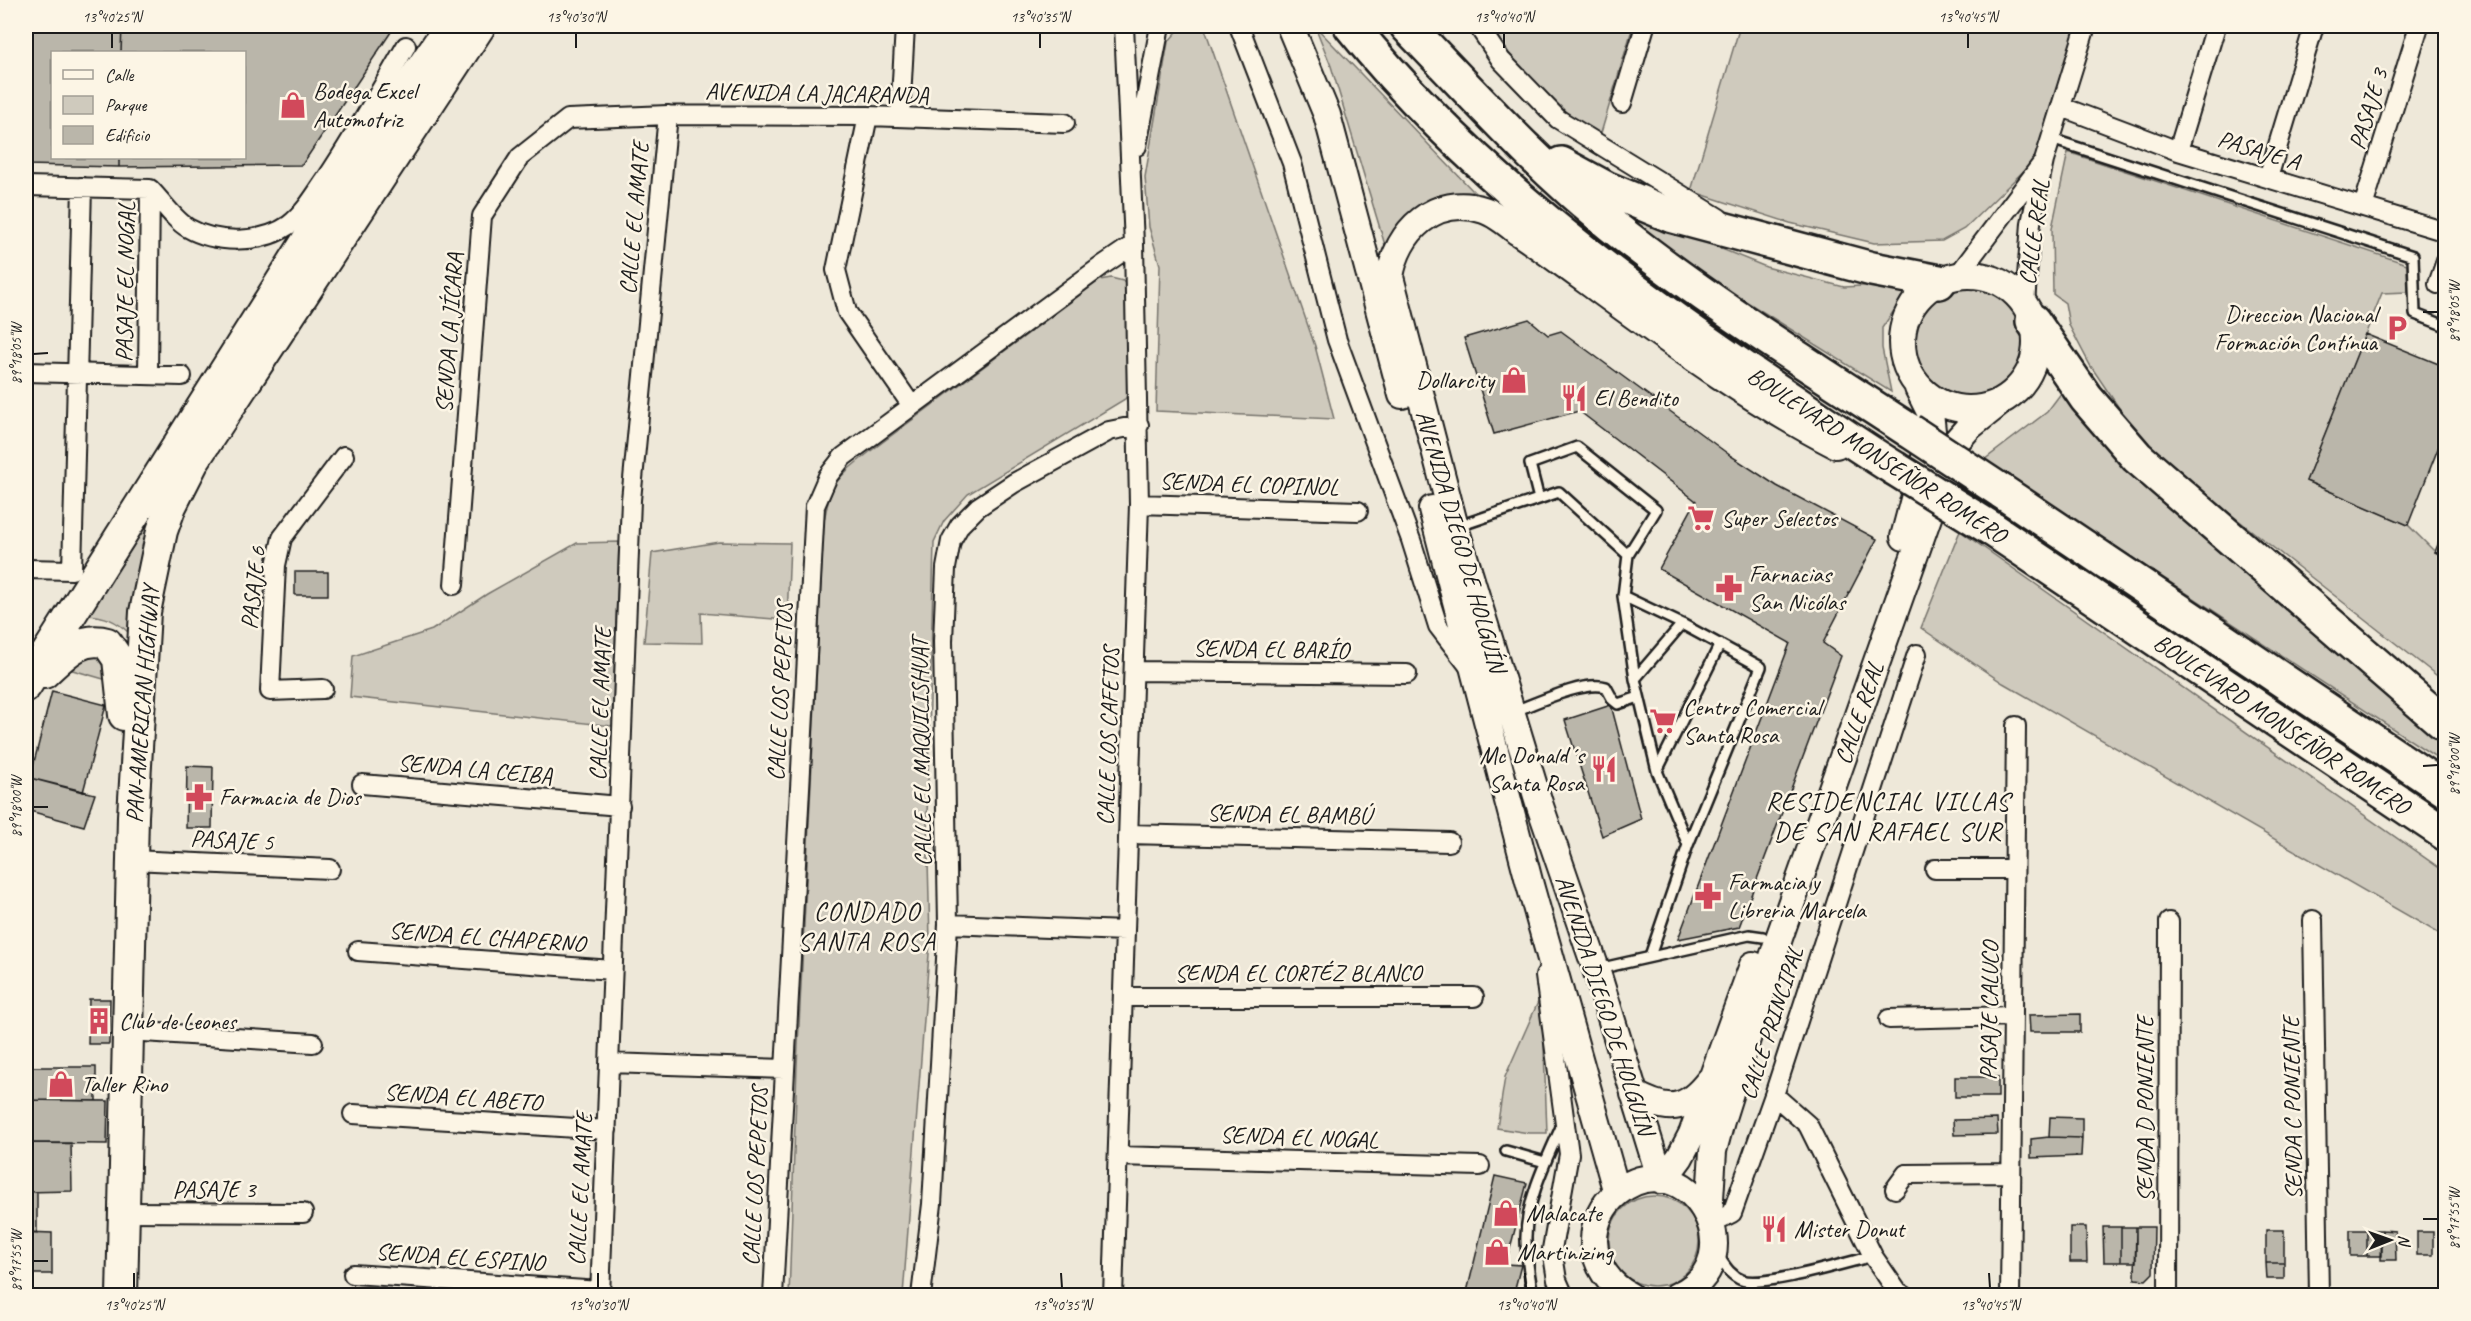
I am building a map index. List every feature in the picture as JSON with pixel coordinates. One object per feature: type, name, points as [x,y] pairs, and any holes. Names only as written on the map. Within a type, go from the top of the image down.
[{"type":"highway","name":"BOULEVARD MONSEÑOR ROMERO","points":[[1351,26],[1383,66],[1457,144],[1586,255],[1712,346],[1890,466],[1992,530],[2445,834]]},
{"type":"highway","name":"BOULEVARD MONSEÑOR ROMERO","points":[[1407,26],[1497,119],[1580,198],[1669,269],[1728,312],[2001,491],[2445,790]]},
{"type":"highway","points":[[1497,119],[1554,160],[1605,188],[1670,215],[1872,269],[1948,278]]},
{"type":"highway","points":[[2029,313],[2086,398],[2137,457],[2445,725]]},
{"type":"main road","points":[[26,688],[335,196],[450,26]]},
{"type":"main road","name":"PAN-AMERICAN HIGHWAY","points":[[122,1296],[133,816],[145,612],[162,531],[171,506],[195,459],[480,26]]},
{"type":"main road","points":[[26,688],[89,640],[107,643],[113,650],[120,670],[133,816]]},
{"type":"street","points":[[900,117],[904,26]]},
{"type":"street","name":"CALLE LOS CAFETOS","points":[[1113,1296],[1139,504],[1134,244],[1124,26]]},
{"type":"street","name":"CALLE LOS CAFETOS","points":[[1131,178],[1160,26]]},
{"type":"street","points":[[1239,26],[1292,163],[1337,340],[1411,540],[1438,626],[1476,674]]},
{"type":"street","name":"AVENIDA DIEGO DE HOLGUÍN","points":[[1290,26],[1327,115],[1530,885],[1617,1192]]},
{"type":"street","points":[[1478,26],[1501,60],[1558,119],[1746,235]]},
{"type":"street","points":[[1622,102],[1644,26]]},
{"type":"street","name":"CALLE REAL","points":[[2029,313],[2031,223],[2044,161],[2086,26]]},
{"type":"street","points":[[2178,151],[2216,26]]},
{"type":"street","points":[[2268,178],[2314,26]]},
{"type":"street","name":"PASAJE 3","points":[[2363,207],[2419,26]]},
{"type":"street","points":[[26,186],[150,189],[186,228],[208,237],[238,240],[267,235],[289,225],[310,203],[350,143],[406,46]]},
{"type":"street","name":"PASAJE A","points":[[2062,107],[2178,151],[2445,232]]},
{"type":"street","name":"AVENIDA LA JACARANDA","points":[[568,119],[668,115],[868,116],[1065,123]]},
{"type":"street","name":"CALLE EL AMATE","points":[[600,1293],[632,500],[668,115]]},
{"type":"street","points":[[868,116],[836,270],[847,312],[912,406]]},
{"type":"street","name":"SENDA LA JÍCARA","points":[[454,585],[482,216],[520,157],[568,119]]},
{"type":"street","name":"CALLE REAL","points":[[1948,278],[2044,161]]},
{"type":"street","points":[[26,569],[72,570],[82,187]]},
{"type":"street","name":"PASAJE EL NOGAL","points":[[148,375],[150,189]]},
{"type":"street","name":"AVENIDA DIEGO DE HOLGUÍN","points":[[1662,1180],[1596,969],[1540,806],[1455,527],[1390,277],[1393,257],[1410,231],[1426,216],[1449,208],[1472,207],[1493,214],[1702,362],[1800,427],[1852,453],[1890,466]]},
{"type":"street","name":"CALLE LOS PEPETOS","points":[[773,1296],[815,506],[835,466],[912,406],[1134,244]]},
{"type":"street","points":[[2438,284],[2445,261]]},
{"type":"street","points":[[1978,275],[1996,280],[2012,290],[2029,313],[2037,340],[2034,360],[2020,386],[1998,404],[1977,410],[1956,409],[1935,401],[1918,388],[1907,370],[1902,350],[1902,329],[1910,310],[1922,294],[1948,278],[1978,275]]},
{"type":"street","name":"PASAJE EL NOGAL","points":[[26,372],[182,376]]},
{"type":"street","name":"CALLE REAL","points":[[1662,1180],[1680,1157],[1692,1134],[1910,520],[1932,431],[1930,412],[1918,388]]},
{"type":"street","name":"CALLE REAL","points":[[1714,1249],[1711,1219],[1713,1151],[1720,1121],[1779,938],[1954,444],[1969,427],[1998,404]]},
{"type":"street","name":"CALLE EL MAQUILISHUAT","points":[[921,1296],[932,1204],[948,924],[943,641],[946,568],[951,541],[960,525],[978,507],[1014,483],[1109,430],[1138,425]]},
{"type":"street","name":"PASAJE 6","points":[[323,689],[270,692],[276,565],[282,538],[344,456]]},
{"type":"street","name":"SENDA EL COPINOL","points":[[1139,504],[1358,511]]},
{"type":"street","name":"CALLE PRINCIPAL","points":[[1711,1219],[1732,1213],[1773,1095],[1917,654]]},
{"type":"street","name":"SENDA EL BARÍO","points":[[1134,671],[1407,674]]},
{"type":"street","name":"PASAJE CALUCO","points":[[2010,1296],[2016,726]]},
{"type":"street","name":"SENDA LA CEIBA","points":[[362,784],[620,806]]},
{"type":"street","name":"SENDA EL BAMBÚ","points":[[1128,834],[1449,842]]},
{"type":"street","name":"PASAJE 5","points":[[132,860],[330,869]]},
{"type":"street","points":[[1935,869],[2014,869]]},
{"type":"street","points":[[1530,885],[1554,1027],[1566,1117],[1568,1167],[1552,1236],[1555,1272],[1564,1296]]},
{"type":"street","name":"SENDA C PONIENTE","points":[[2313,920],[2319,1296]]},
{"type":"street","name":"SENDA D PONIENTE","points":[[2168,1296],[2169,922]]},
{"type":"street","points":[[948,924],[1125,931]]},
{"type":"street","name":"SENDA EL CHAPERNO","points":[[358,951],[612,970]]},
{"type":"street","name":"SENDA EL CORTÉZ BLANCO","points":[[1123,997],[1474,997]]},
{"type":"street","points":[[1889,1019],[2013,1016]]},
{"type":"street","points":[[128,1031],[313,1042]]},
{"type":"street","points":[[610,1063],[784,1069]]},
{"type":"street","points":[[1634,1094],[1651,1103],[1676,1106],[1697,1097],[1714,1074]]},
{"type":"street","points":[[1773,1095],[1808,1125],[1873,1256],[1897,1290],[1905,1296]]},
{"type":"street","name":"SENDA EL ABETO","points":[[353,1114],[607,1130]]},
{"type":"street","name":"SENDA EL NOGAL","points":[[1118,1156],[1480,1166]]},
{"type":"street","points":[[1895,1189],[1906,1174],[2011,1173]]},
{"type":"street","points":[[1629,1295],[1607,1277],[1595,1252],[1594,1233],[1600,1215],[1617,1192],[1636,1182],[1662,1180],[1676,1183],[1690,1191],[1701,1202],[1711,1219]]},
{"type":"street","name":"PASAJE 3","points":[[124,1212],[303,1214]]},
{"type":"street","points":[[1690,1291],[1708,1267],[1714,1249]]},
{"type":"street","name":"SENDA EL ESPINO","points":[[353,1274],[600,1293]]},
{"type":"lane","points":[[2051,139],[2413,256],[2415,314],[2445,326]]},
{"type":"lane","points":[[1539,499],[1530,464],[1577,447],[1656,510],[1628,555],[1623,596],[1635,679],[1657,771],[1688,845]]},
{"type":"lane","points":[[1455,527],[1559,492],[1628,555]]},
{"type":"lane","points":[[1623,596],[1682,624],[1761,667],[1688,845],[1650,956]]},
{"type":"lane","points":[[1635,679],[1682,624]]},
{"type":"lane","points":[[1657,771],[1720,644]]},
{"type":"lane","points":[[1511,712],[1593,686],[1606,687],[1618,704],[1639,697]]},
{"type":"lane","points":[[1596,969],[1749,935],[1763,938]]},
{"type":"lane","points":[[1533,1296],[1526,1252],[1526,1228],[1545,1162],[1566,1117]]},
{"type":"lane","points":[[1506,1151],[1545,1162]]},
{"type":"lane","points":[[1714,1249],[1731,1274],[1744,1281],[1768,1280],[1873,1256]]},
{"type":"green space","points":[[1182,26],[1204,26],[1315,346],[1334,419],[1156,411],[1160,265],[1149,227],[1145,177],[1168,42]]},
{"type":"green space","points":[[1315,26],[1474,192],[1441,196],[1420,207],[1404,227],[1388,255],[1331,66]]},
{"type":"green space","points":[[1488,26],[1633,26],[1598,143],[1509,57]]},
{"type":"green space","points":[[1740,26],[2079,26],[2042,153],[1964,229],[1942,241],[1874,243],[1790,223],[1691,191]]},
{"type":"green space","points":[[2068,152],[2407,264],[2408,292],[2382,293],[2306,481],[2408,525],[2435,552],[2445,557],[2445,682],[2146,448],[2090,365],[2069,325],[2065,303],[2053,294],[2052,228]]},
{"type":"green space","points":[[1630,221],[1653,221],[1766,267],[1844,287],[1913,283],[1882,328],[1882,348],[1891,392],[1715,282]]},
{"type":"green space","points":[[1111,278],[1123,281],[1130,290],[1132,386],[1125,399],[968,494],[944,521],[934,542],[927,819],[930,941],[903,1295],[789,1296],[797,1066],[824,521],[830,496],[845,472],[872,450],[1100,280]]},
{"type":"green space","points":[[1961,285],[1986,287],[1999,293],[2016,311],[2027,336],[2027,360],[2017,381],[2000,396],[1979,405],[1957,404],[1935,392],[1916,367],[1910,346],[1913,325],[1923,306],[1942,291]]},
{"type":"green space","points":[[2062,392],[2126,465],[2445,741],[2445,763],[1984,460],[2047,412]]},
{"type":"green space","points":[[165,483],[130,634],[110,620],[86,615]]},
{"type":"green space","points":[[1960,531],[2445,872],[2445,937],[2003,683],[1921,628]]},
{"type":"green space","points":[[619,542],[612,726],[350,697],[353,656],[432,630],[487,594],[577,543]]},
{"type":"green space","points":[[719,542],[790,543],[787,620],[701,613],[702,643],[644,642],[652,553]]},
{"type":"green space","points":[[102,656],[114,682],[69,669],[77,657]]},
{"type":"green space","points":[[1542,993],[1547,1133],[1497,1128],[1505,1077]]},
{"type":"green space","points":[[1654,1196],[1671,1200],[1686,1209],[1695,1224],[1699,1241],[1695,1258],[1686,1273],[1671,1282],[1654,1286],[1637,1282],[1622,1273],[1613,1258],[1609,1241],[1613,1224],[1622,1209],[1637,1200]]},
{"type":"building","points":[[26,26],[122,26],[121,51],[51,51],[51,159],[119,159],[119,167],[26,165]]},
{"type":"building","name":"Bodega Excel Automotriz","points":[[122,26],[395,26],[302,165],[119,167],[119,159],[246,159],[246,51],[121,51]]},
{"type":"building","points":[[1529,319],[1548,335],[1561,331],[1731,456],[1777,486],[1877,539],[1823,643],[1841,656],[1739,927],[1678,939],[1790,643],[1659,569],[1696,501],[1579,411],[1494,434],[1464,338]]},
{"type":"building","name":"Direccion Nacional Formación Contínua","points":[[2365,334],[2446,367],[2446,428],[2408,525],[2306,481]]},
{"type":"building","points":[[2446,524],[2446,557],[2435,552]]},
{"type":"building","points":[[295,572],[328,572],[328,595],[295,595]]},
{"type":"building","points":[[52,691],[106,705],[83,792],[30,778]]},
{"type":"building","name":"Mc Donald´s Santa Rosa","points":[[1611,705],[1641,819],[1602,836],[1565,720]]},
{"type":"building","name":"Farmacia de Dios","points":[[187,766],[213,767],[212,828],[186,828]]},
{"type":"building","points":[[26,777],[95,794],[84,826],[26,810]]},
{"type":"building","name":"Club de Leones","points":[[89,999],[110,999],[109,1044],[88,1044]]},
{"type":"building","points":[[2080,1014],[2080,1032],[2030,1032],[2029,1015]]},
{"type":"building","name":"Taller Rino","points":[[26,1067],[96,1067],[96,1101],[26,1100]]},
{"type":"building","points":[[1955,1077],[1998,1077],[1998,1097],[1955,1097]]},
{"type":"building","points":[[26,1100],[108,1101],[107,1144],[26,1143]]},
{"type":"building","points":[[2050,1117],[2082,1118],[2082,1138],[2049,1137]]},
{"type":"building","points":[[1997,1119],[1998,1134],[1954,1135],[1953,1120]]},
{"type":"building","points":[[2082,1138],[2081,1156],[2031,1158],[2031,1139]]},
{"type":"building","points":[[26,1143],[71,1143],[72,1191],[26,1192]]},
{"type":"building","points":[[1495,1176],[1527,1183],[1506,1264],[1521,1265],[1513,1296],[1466,1296]]},
{"type":"building","points":[[26,1192],[37,1192],[37,1233],[26,1232]]},
{"type":"building","points":[[2070,1227],[2086,1227],[2087,1262],[2070,1262]]},
{"type":"building","points":[[2103,1227],[2121,1227],[2121,1262],[2104,1262]]},
{"type":"building","points":[[2121,1227],[2136,1227],[2136,1262],[2121,1262]]},
{"type":"building","points":[[2136,1227],[2154,1227],[2153,1273],[2146,1280],[2135,1279]]},
{"type":"building","points":[[2266,1230],[2284,1230],[2284,1263],[2266,1263]]},
{"type":"building","points":[[2350,1230],[2367,1230],[2367,1256],[2350,1256]]},
{"type":"building","points":[[2367,1230],[2382,1230],[2382,1256],[2367,1256]]},
{"type":"building","points":[[2382,1230],[2395,1231],[2396,1260],[2381,1260]]},
{"type":"building","points":[[26,1232],[52,1233],[52,1274],[26,1274]]},
{"type":"building","points":[[2417,1232],[2433,1232],[2433,1255],[2417,1255]]},
{"type":"building","points":[[2266,1263],[2284,1263],[2284,1279],[2267,1279]]},
{"type":"place","name":"Bodega Excel Automotriz","points":[[293,105]]},
{"type":"place","name":"Direccion Nacional Formación Contínua","points":[[2397,328]]},
{"type":"place","name":"Dollarcity","points":[[1514,380]]},
{"type":"place","name":"El Bendito","points":[[1574,398]]},
{"type":"place","name":"Super Selectos","points":[[1701,518]]},
{"type":"place","name":"Farnacias San Nicólas","points":[[1729,588]]},
{"type":"place","name":"Centro Comercial Santa Rosa","points":[[1663,721]]},
{"type":"place","name":"Mc Donald´s Santa Rosa","points":[[1604,769]]},
{"type":"place","name":"Farmacia de Dios","points":[[199,797]]},
{"type":"place","name":"Farmacia y Libreria Marcela","points":[[1708,896]]},
{"type":"place","name":"Club de Leones","points":[[99,1021]]},
{"type":"place","name":"Taller Rino","points":[[61,1084]]},
{"type":"place","name":"Malacate","points":[[1506,1213]]},
{"type":"place","name":"Mister Donut","points":[[1774,1229]]},
{"type":"place","name":"Martinizing","points":[[1497,1252]]},
{"type":"district","name":"RESIDENCIAL VILLAS DE SAN RAFAEL SUR","points":[[1888,816]]},
{"type":"district","name":"CONDADO SANTA ROSA","points":[[867,926]]}]
